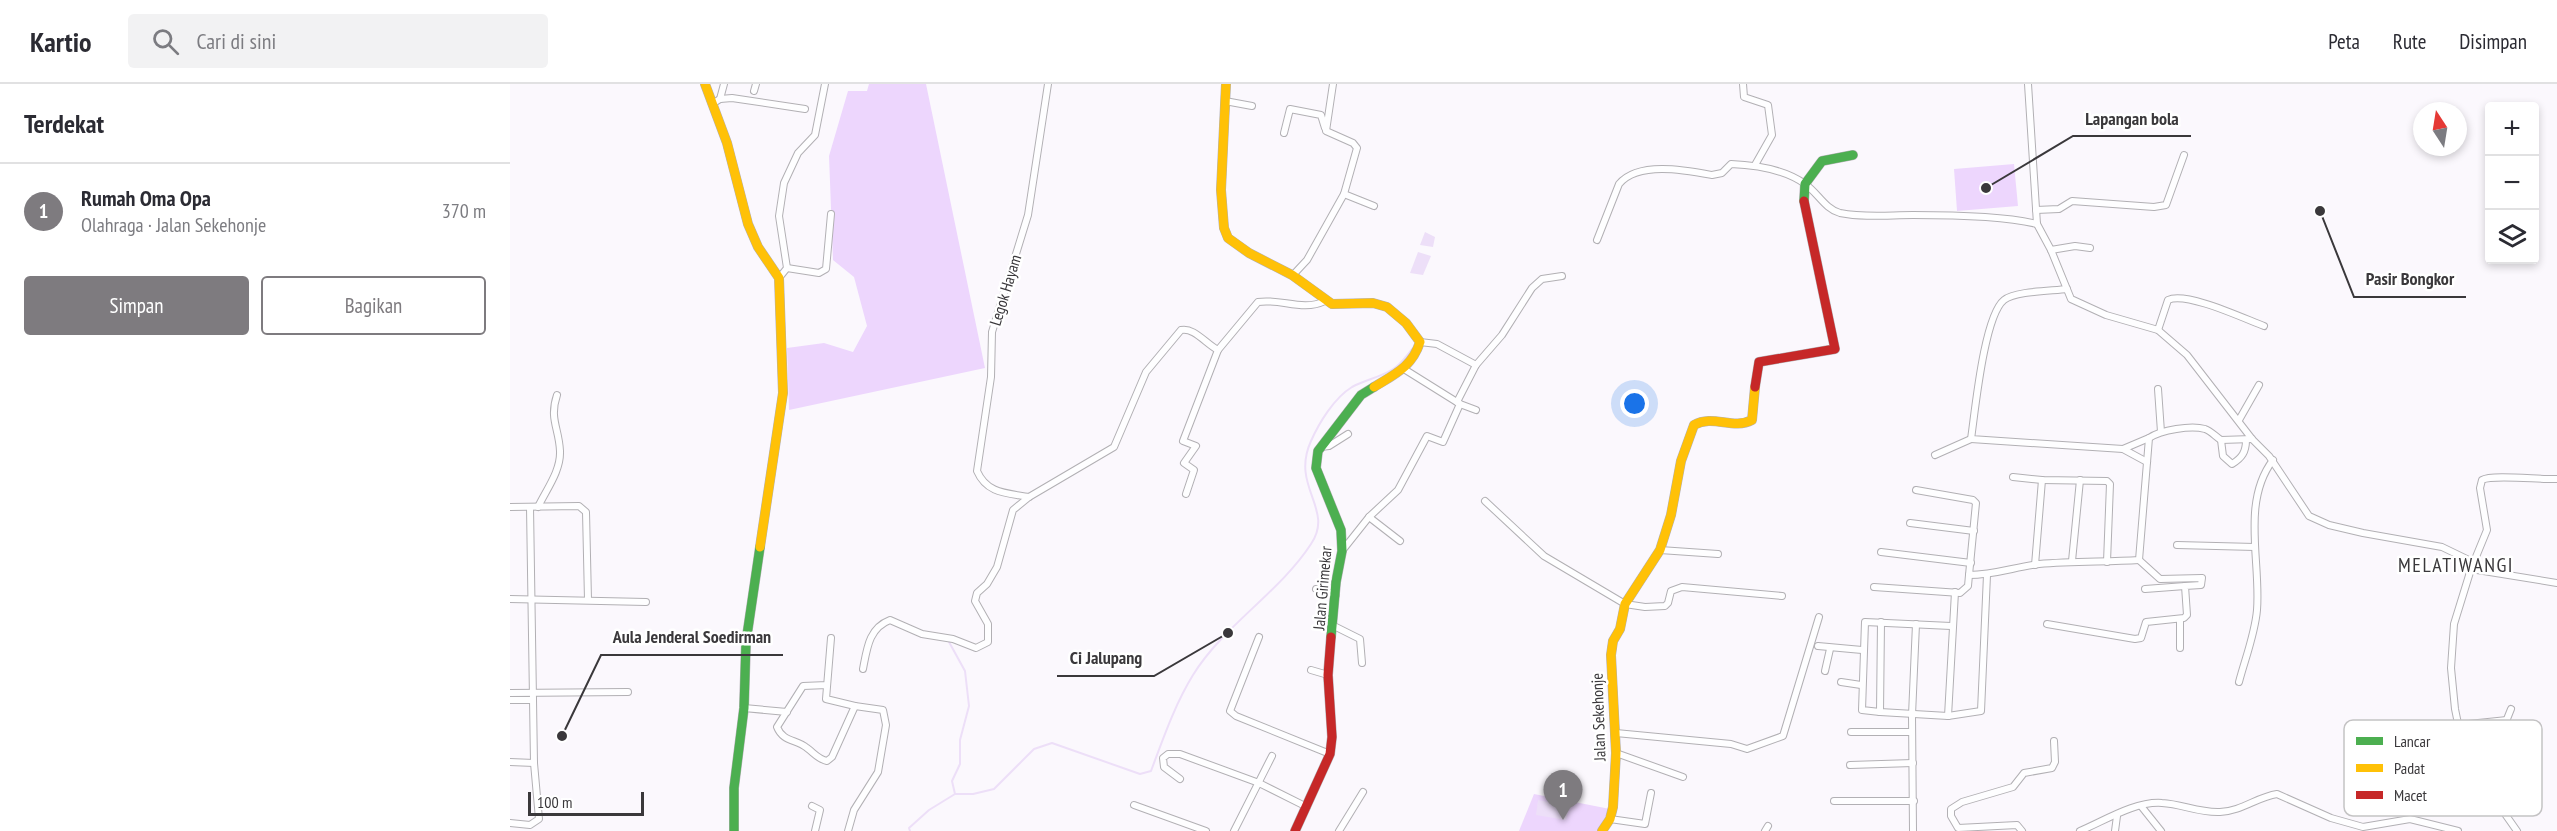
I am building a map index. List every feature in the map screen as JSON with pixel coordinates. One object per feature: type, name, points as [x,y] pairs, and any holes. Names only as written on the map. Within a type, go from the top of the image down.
[{"type":"street","points":[[705,84],[716,102],[748,224],[758,247],[778,278],[781,302],[779,331],[783,393],[764,534],[746,642],[744,708],[734,788],[734,831]]},
{"type":"street","points":[[716,102],[724,84]]},
{"type":"street","points":[[787,268],[779,216],[784,183],[798,153],[815,135],[825,84]]},
{"type":"street","name":"Legok Hayam","points":[[1029,497],[995,491],[982,481],[977,471],[991,377],[992,332],[1028,215],[1048,84]]},
{"type":"street","points":[[1226,84],[1222,130],[1222,218],[1226,236],[1235,245],[1293,275],[1318,292],[1325,301],[1336,305],[1375,303],[1386,305],[1420,342],[1443,346],[1476,365]]},
{"type":"street","points":[[1326,132],[1333,84]]},
{"type":"street","points":[[1743,84],[1744,97],[1768,105],[1772,135],[1755,165]]},
{"type":"street","points":[[2028,84],[2037,224],[2051,250],[2071,299],[2106,315],[2158,330],[2187,356],[2239,420],[2249,439],[2273,460],[2309,516],[2329,525],[2442,548],[2472,565],[2557,583]]},
{"type":"street","points":[[716,102],[742,100],[805,109]]},
{"type":"street","points":[[1225,101],[1252,106]]},
{"type":"street","points":[[1284,133],[1287,111],[1290,109],[1321,115],[1326,132]]},
{"type":"street","points":[[1293,275],[1306,260],[1344,194],[1357,148],[1353,143],[1326,132]]},
{"type":"street","points":[[1805,184],[1822,161],[1853,155]]},
{"type":"street","points":[[2036,210],[2059,209],[2072,201],[2154,207],[2166,205],[2184,155]]},
{"type":"street","points":[[1598,240],[1619,184],[1634,172],[1679,171],[1712,175],[1722,173],[1731,164],[1755,165],[1805,184],[1829,208],[1839,212],[1875,216],[1954,217],[2037,224]]},
{"type":"street","name":"Jalan Sekehonje","points":[[1602,831],[1610,819],[1616,753],[1611,655],[1626,603],[1660,549],[1671,515],[1681,461],[1694,425],[1706,420],[1741,424],[1752,420],[1758,403],[1756,367],[1759,362],[1835,349],[1810,238],[1803,198],[1805,184]]},
{"type":"street","points":[[1344,194],[1374,206]]},
{"type":"street","points":[[787,268],[819,273],[826,269],[831,214]]},
{"type":"street","points":[[2051,250],[2075,246],[2090,248]]},
{"type":"street","points":[[778,278],[787,268]]},
{"type":"street","points":[[1342,551],[1369,517],[1398,490],[1427,436],[1443,442],[1476,365],[1502,335],[1532,288],[1542,279],[1562,276]]},
{"type":"street","points":[[1971,439],[1982,355],[1999,306],[2011,296],[2067,289]]},
{"type":"street","points":[[2158,330],[2168,300],[2176,297],[2207,305],[2264,326]]},
{"type":"street","points":[[1186,494],[1194,470],[1184,463],[1196,446],[1184,441],[1218,350],[1258,302],[1274,302],[1300,307],[1325,301]]},
{"type":"street","points":[[863,669],[868,643],[879,624],[890,620],[922,634],[953,639],[976,648],[988,642],[988,624],[975,601],[977,593],[987,584],[997,567],[1013,510],[1029,497],[1114,447],[1146,372],[1181,330],[1187,328],[1193,331],[1207,345],[1218,350]]},
{"type":"street","points":[[1320,447],[1361,395],[1404,369],[1415,358],[1420,342]]},
{"type":"street","points":[[1404,369],[1458,403],[1476,410]]},
{"type":"street","points":[[2239,420],[2259,386]]},
{"type":"street","points":[[2158,388],[2161,432]]},
{"type":"street","points":[[538,507],[558,467],[560,450],[552,410],[556,395]]},
{"type":"street","points":[[2123,449],[2161,432],[2208,430],[2221,441],[2223,456],[2232,464],[2240,460],[2249,439]]},
{"type":"street","points":[[1320,447],[1329,446],[1348,434]]},
{"type":"street","points":[[2139,560],[2149,438]]},
{"type":"street","points":[[1935,455],[1971,439],[2123,449],[2147,462]]},
{"type":"street","points":[[2221,441],[2249,439]]},
{"type":"street","name":"Jalan Girimekar","points":[[1295,831],[1308,807],[1330,754],[1332,737],[1328,675],[1342,551],[1341,530],[1316,468],[1320,447]]},
{"type":"street","points":[[2239,682],[2257,613],[2255,547],[2261,481],[2273,460]]},
{"type":"street","points":[[2458,720],[2451,646],[2454,624],[2472,565],[2488,526],[2480,488],[2482,480],[2498,476],[2525,480],[2557,480]]},
{"type":"street","points":[[2013,477],[2080,480],[2110,484],[2107,562]]},
{"type":"street","points":[[2035,565],[2042,480]]},
{"type":"street","points":[[2072,561],[2080,480]]},
{"type":"street","points":[[1874,587],[1955,592],[1966,589],[1977,507],[1973,500],[1916,490]]},
{"type":"street","points":[[1485,501],[1544,556],[1626,603],[1645,608],[1665,606],[1671,591],[1682,587],[1782,596]]},
{"type":"street","points":[[510,507],[579,506],[586,512],[588,600]]},
{"type":"street","points":[[510,823],[530,825],[539,819],[534,763],[530,507]]},
{"type":"street","points":[[1369,517],[1400,541]]},
{"type":"street","points":[[1910,523],[1974,531]]},
{"type":"street","points":[[2177,545],[2255,547]]},
{"type":"street","points":[[1660,549],[1718,554]]},
{"type":"street","points":[[1881,552],[1971,562]]},
{"type":"street","points":[[1969,575],[1987,575],[2035,565],[2072,561],[2139,560],[2160,579],[2201,577],[2203,579],[2201,585],[2145,589]]},
{"type":"street","points":[[1952,626],[1865,622],[1862,650],[1862,710],[1948,716],[1977,712],[1983,708],[1987,575]]},
{"type":"street","points":[[2047,624],[2135,639],[2141,638],[2146,622],[2180,620],[2187,615],[2185,586]]},
{"type":"street","points":[[1316,589],[1336,595]]},
{"type":"street","points":[[1948,716],[1955,592]]},
{"type":"street","points":[[510,599],[646,602]]},
{"type":"street","points":[[1616,733],[1731,744],[1747,749],[1783,736],[1818,617]]},
{"type":"street","points":[[2180,620],[2180,648]]},
{"type":"street","points":[[1880,712],[1881,622]]},
{"type":"street","points":[[1913,831],[1912,715],[1916,624]]},
{"type":"street","points":[[1334,626],[1360,639],[1362,663]]},
{"type":"street","points":[[1259,637],[1230,711],[1236,716],[1330,754]]},
{"type":"street","points":[[831,639],[826,700],[883,710],[886,725],[878,772],[854,810],[848,831]]},
{"type":"street","points":[[1818,646],[1830,649],[1862,650]]},
{"type":"street","points":[[1825,671],[1830,649]]},
{"type":"street","points":[[1311,670],[1328,675]]},
{"type":"street","points":[[1841,682],[1861,685]]},
{"type":"street","points":[[826,685],[803,686],[777,730],[787,741],[806,746],[813,754],[827,761],[832,757],[855,706]]},
{"type":"street","points":[[510,700],[533,696],[628,692]]},
{"type":"street","points":[[510,693],[533,696]]},
{"type":"street","points":[[744,708],[786,712]]},
{"type":"street","points":[[2493,720],[2507,718],[2511,709]]},
{"type":"street","points":[[1851,732],[1912,732]]},
{"type":"street","points":[[2022,831],[2017,825],[1958,828],[1951,816],[1951,809],[1962,802],[2013,786],[2024,773],[2052,768],[2055,762],[2054,741]]},
{"type":"street","points":[[1616,753],[1683,777]]},
{"type":"street","points":[[1180,779],[1164,767],[1163,758],[1168,754],[1180,754],[1259,783],[1308,807]]},
{"type":"street","points":[[1234,831],[1272,756]]},
{"type":"street","points":[[510,762],[534,763]]},
{"type":"street","points":[[1850,765],[1912,763]]},
{"type":"street","points":[[1339,831],[1363,792]]},
{"type":"street","points":[[1610,819],[1645,824],[1651,793]]},
{"type":"street","points":[[2080,831],[2141,806],[2159,802],[2196,811],[2221,812],[2239,810],[2277,794],[2331,818],[2362,828],[2410,819],[2458,831]]},
{"type":"street","points":[[1834,801],[1914,801]]},
{"type":"street","points":[[1134,805],[1206,831]]},
{"type":"street","points":[[812,806],[820,810],[815,831]]},
{"type":"street","points":[[2141,806],[2161,831]]},
{"type":"street","points":[[2115,831],[2117,816]]},
{"type":"street","points":[[2507,816],[2517,831]]},
{"type":"shaded area","points":[[869,84],[926,84],[985,368],[789,410],[787,348],[824,343],[853,352],[867,326],[854,277],[833,260],[829,156],[848,91],[867,91]]},
{"type":"shaded area","points":[[2014,164],[2018,206],[1957,211],[1954,169]]},
{"type":"shaded area","points":[[1425,232],[1435,237],[1433,247],[1420,245]]},
{"type":"shaded area","points":[[1418,252],[1431,256],[1423,275],[1410,273]]},
{"type":"shaded area","points":[[1534,794],[1610,809],[1597,831],[1519,831]]},
{"type":"shaded area","points":[[1538,800],[1569,806],[1566,820],[1536,815]]},
{"type":"waterway","points":[[910,831],[909,828],[929,810],[955,794],[973,794],[994,789],[1034,749],[1052,743],[1140,774],[1151,771],[1170,722],[1193,675],[1220,640],[1283,578],[1311,544],[1317,531],[1318,520],[1308,485],[1306,457],[1311,441],[1323,419],[1345,392],[1393,369],[1415,346]]},
{"type":"waterway","points":[[949,642],[965,671],[969,706],[960,740],[960,764],[952,781],[955,794]]},
{"type":"traffic: fast","points":[[1804,201],[1805,184],[1822,161],[1853,155]]},
{"type":"traffic: fast","points":[[1331,637],[1336,582],[1342,551],[1341,530],[1316,468],[1318,451],[1361,395],[1374,387]]},
{"type":"traffic: fast","points":[[734,831],[734,788],[744,708],[746,642],[760,547]]},
{"type":"traffic: slow","points":[[705,84],[727,143],[748,224],[758,247],[779,278],[783,393],[760,547]]},
{"type":"traffic: slow","points":[[1226,84],[1221,190],[1224,228],[1228,238],[1249,253],[1292,275],[1332,304],[1373,303],[1387,307],[1406,323],[1420,342],[1417,351],[1402,369],[1374,387]]},
{"type":"traffic: slow","points":[[1602,831],[1610,819],[1613,807],[1616,753],[1611,655],[1625,604],[1660,550],[1671,515],[1681,461],[1694,425],[1708,421],[1745,423],[1752,420],[1755,387]]},
{"type":"traffic: jam","points":[[1755,387],[1759,362],[1835,349],[1804,201]]},
{"type":"traffic: jam","points":[[1295,831],[1330,754],[1332,737],[1328,675],[1331,637]]},
{"type":"place","name":"Lapangan bola","points":[[1986,188]]},
{"type":"place","name":"Pasir Bongkor","points":[[2320,211]]},
{"type":"place","name":"Ci Jalupang","points":[[1228,633]]},
{"type":"place","name":"Aula Jenderal Soedirman","points":[[562,736]]},
{"type":"place","name":"Rumah Oma Opa","points":[[1563,820]]},
{"type":"district","name":"MELATIWANGI","points":[[2456,565]]}]
